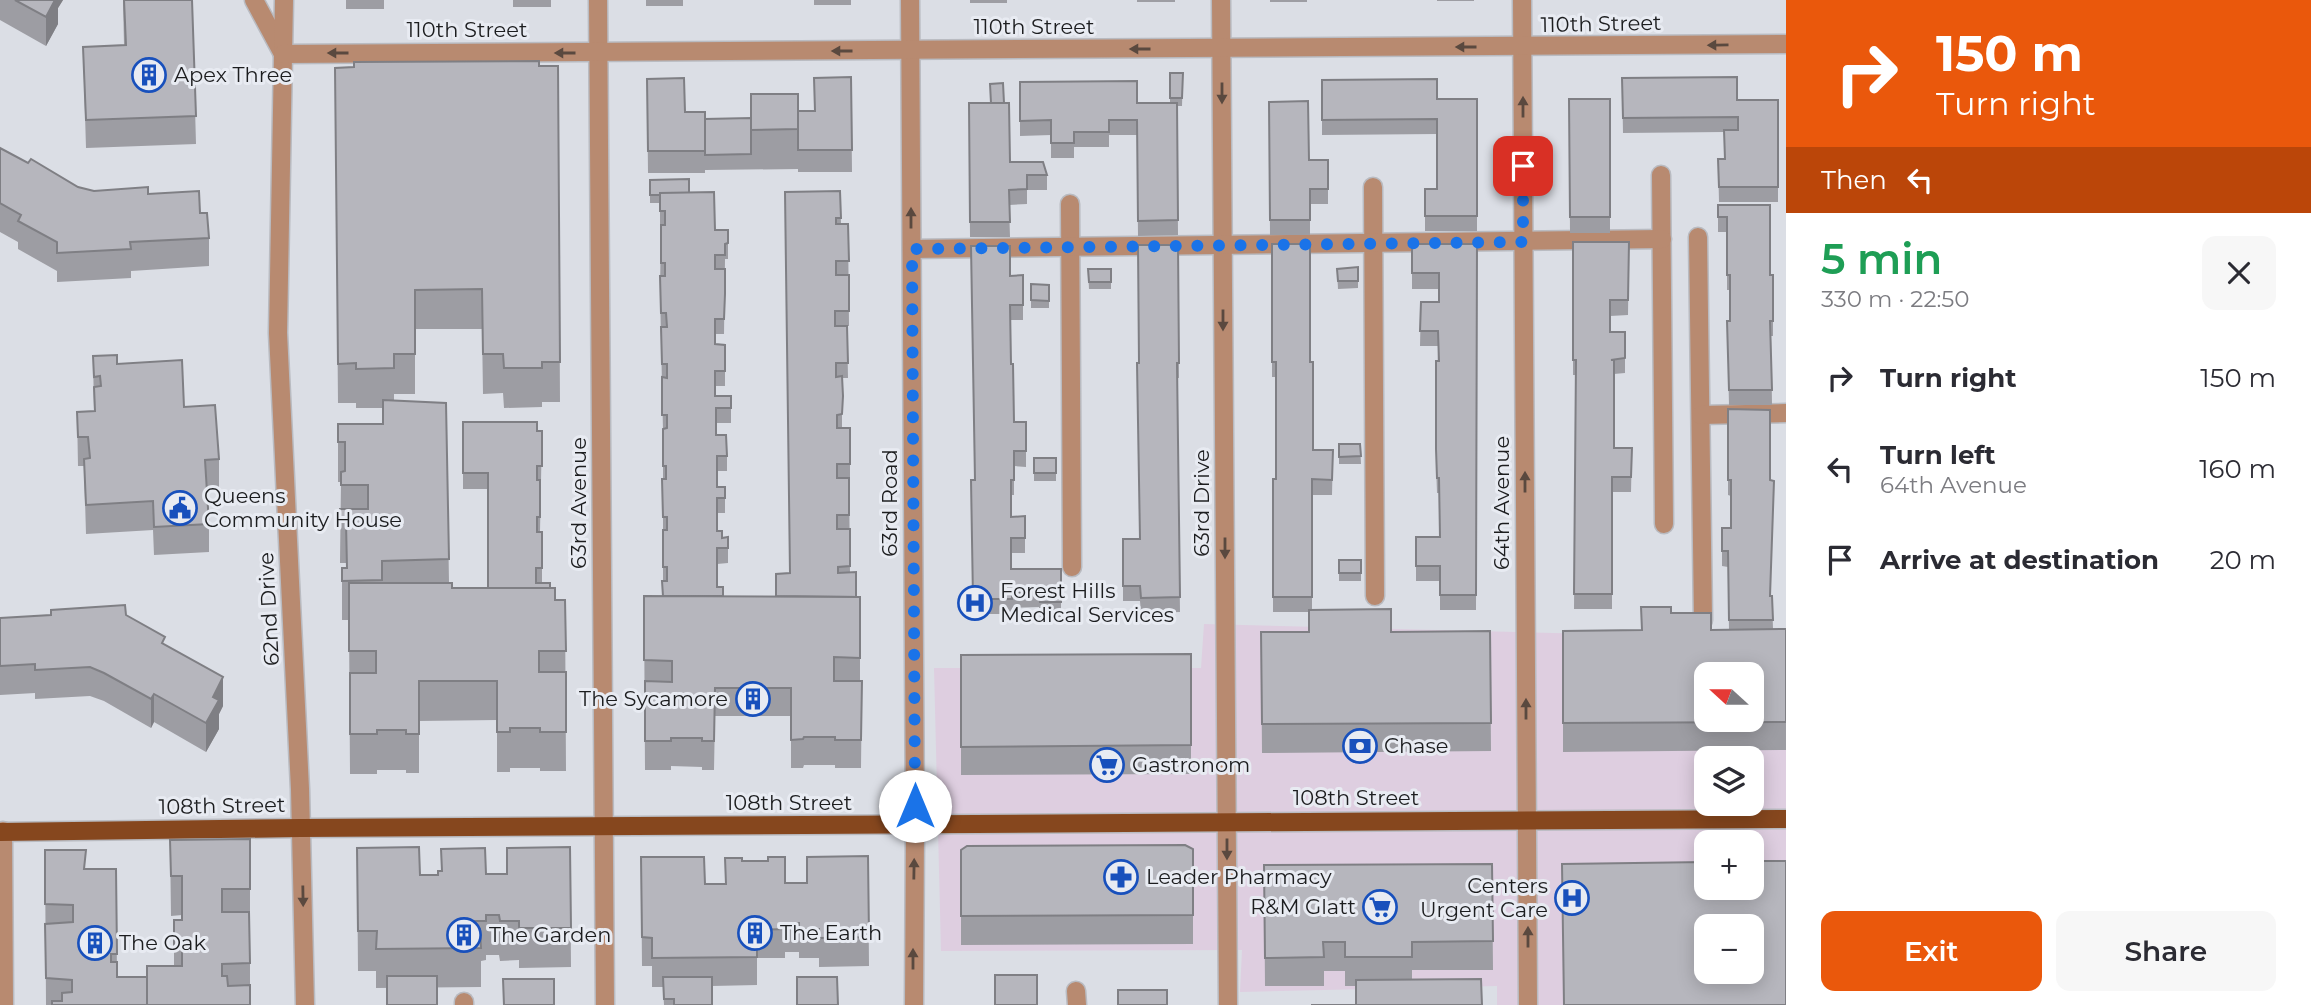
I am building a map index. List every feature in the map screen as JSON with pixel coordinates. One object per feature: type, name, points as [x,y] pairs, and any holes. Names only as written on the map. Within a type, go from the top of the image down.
[{"type":"main road","name":"108th Street","points":[[1,831],[1786,819]]},
{"type":"street","points":[[254,0],[283,54]]},
{"type":"street","name":"62nd Drive","points":[[284,0],[278,333],[301,828],[305,1005]]},
{"type":"street","name":"63rd Avenue","points":[[598,0],[605,1005]]},
{"type":"street","name":"63rd Road","points":[[910,0],[914,1005]]},
{"type":"street","name":"63rd Drive","points":[[1221,0],[1228,1005]]},
{"type":"street","name":"64th Avenue","points":[[1522,0],[1528,1005]]},
{"type":"street","name":"110th Street","points":[[283,54],[1786,44]]},
{"type":"street","points":[[1661,175],[1664,524]]},
{"type":"street","points":[[1373,187],[1375,596]]},
{"type":"street","points":[[1070,204],[1072,567]]},
{"type":"street","points":[[1699,237],[1703,620]]},
{"type":"street","points":[[912,249],[1373,245],[1662,239]]},
{"type":"street","points":[[1701,415],[1786,413]]},
{"type":"street","points":[[1,831],[4,1005]]},
{"type":"shaded area","points":[[1204,624],[1786,639],[1786,1005],[1497,1005],[1497,986],[1240,992],[1242,950],[941,951],[934,668],[1201,668]]},
{"type":"building","points":[[15,0],[55,0],[46,17]]},
{"type":"building","name":"Apex Three","points":[[124,0],[192,0],[196,116],[86,120],[83,47],[126,45]]},
{"type":"building","points":[[539,61],[539,66],[558,66],[560,362],[542,362],[542,368],[504,368],[503,354],[483,354],[482,289],[415,290],[415,354],[394,354],[394,368],[356,369],[356,363],[338,364],[335,68],[354,67],[354,62]]},
{"type":"building","points":[[1170,73],[1183,73],[1182,98],[1170,98]]},
{"type":"building","points":[[851,77],[852,150],[798,150],[798,111],[815,111],[814,78]]},
{"type":"building","points":[[1737,77],[1737,100],[1778,100],[1778,187],[1719,187],[1718,159],[1725,159],[1724,130],[1738,130],[1738,117],[1623,118],[1622,78]]},
{"type":"building","points":[[684,78],[685,112],[705,112],[705,151],[648,151],[647,79]]},
{"type":"building","points":[[1437,79],[1437,99],[1477,99],[1477,216],[1425,216],[1425,189],[1437,189],[1437,119],[1322,120],[1322,80]]},
{"type":"building","points":[[1137,81],[1137,103],[1177,103],[1178,220],[1138,221],[1137,120],[1109,120],[1109,132],[1074,132],[1074,143],[1051,143],[1051,120],[1020,121],[1020,82]]},
{"type":"building","points":[[1003,83],[1004,103],[991,103],[990,84]]},
{"type":"building","points":[[751,94],[798,94],[798,129],[751,130]]},
{"type":"building","points":[[1569,99],[1610,99],[1610,217],[1570,217]]},
{"type":"building","points":[[1308,101],[1309,160],[1328,160],[1328,189],[1310,189],[1310,220],[1270,220],[1269,102]]},
{"type":"building","points":[[969,103],[1009,103],[1010,162],[1043,162],[1047,175],[1027,175],[1027,189],[1009,190],[1010,222],[970,222]]},
{"type":"building","points":[[751,118],[751,154],[705,155],[705,119]]},
{"type":"building","points":[[0,148],[28,163],[31,159],[78,187],[94,191],[148,187],[148,194],[199,191],[200,213],[207,213],[209,238],[130,242],[131,249],[57,253],[57,242],[18,221],[21,215],[0,203]]},
{"type":"building","points":[[689,179],[689,193],[650,195],[650,180]]},
{"type":"building","points":[[840,191],[841,218],[836,218],[836,224],[848,224],[849,261],[836,261],[836,275],[849,275],[849,311],[835,311],[835,326],[847,326],[848,363],[836,363],[836,377],[842,376],[843,396],[842,414],[837,415],[837,428],[850,428],[850,464],[837,464],[837,478],[849,478],[849,515],[837,515],[837,529],[850,529],[850,566],[838,567],[838,573],[856,572],[856,597],[776,596],[776,574],[790,573],[785,192]]},
{"type":"building","points":[[714,192],[715,230],[728,230],[725,255],[715,255],[715,269],[725,269],[724,319],[715,319],[715,344],[725,345],[725,371],[715,371],[715,396],[731,396],[731,408],[716,408],[716,435],[726,435],[727,456],[717,456],[717,487],[725,487],[725,498],[717,498],[717,531],[722,531],[722,538],[728,537],[728,548],[717,548],[717,587],[723,587],[723,596],[663,596],[662,581],[667,581],[667,567],[663,567],[663,530],[667,530],[667,517],[663,517],[662,479],[666,479],[666,466],[663,466],[663,429],[667,428],[667,415],[662,415],[662,377],[667,378],[667,364],[662,364],[661,327],[667,327],[666,313],[661,313],[660,276],[665,276],[665,263],[661,263],[661,225],[665,225],[665,211],[660,211],[660,193]]},
{"type":"building","points":[[1718,205],[1770,205],[1770,275],[1773,275],[1773,321],[1770,321],[1772,390],[1729,390],[1727,321],[1730,321],[1730,275],[1727,275],[1727,217],[1718,217]]},
{"type":"building","points":[[1573,242],[1629,242],[1628,300],[1610,300],[1610,332],[1625,332],[1625,358],[1611,360],[1614,360],[1614,448],[1632,448],[1631,477],[1612,477],[1612,594],[1574,594],[1576,360],[1573,360]]},
{"type":"building","points":[[1272,244],[1310,244],[1313,450],[1333,450],[1332,480],[1312,479],[1312,597],[1273,597],[1276,362],[1272,362]]},
{"type":"building","points":[[1412,244],[1477,244],[1476,595],[1440,595],[1440,566],[1416,566],[1416,537],[1440,537],[1436,449],[1438,331],[1420,331],[1421,302],[1439,302],[1439,273],[1412,273]]},
{"type":"building","points":[[1138,245],[1178,245],[1180,597],[1141,598],[1140,586],[1123,586],[1123,539],[1140,539]]},
{"type":"building","points":[[971,246],[1010,246],[1010,276],[1023,275],[1023,305],[1010,305],[1011,364],[1014,422],[1026,422],[1026,451],[1014,451],[1011,517],[1025,516],[1025,538],[1011,538],[1011,569],[1061,569],[1061,602],[1040,602],[1039,592],[1012,593],[1012,599],[973,599],[971,480],[975,480]]},
{"type":"building","points":[[1358,267],[1358,281],[1338,281],[1337,269]]},
{"type":"building","points":[[1088,269],[1111,269],[1111,282],[1089,282]]},
{"type":"building","points":[[1031,284],[1049,285],[1049,301],[1031,300]]},
{"type":"building","points":[[117,355],[117,364],[182,360],[184,407],[215,405],[219,459],[205,460],[209,524],[154,527],[153,501],[86,505],[84,459],[90,458],[88,437],[78,437],[77,412],[95,411],[94,387],[101,386],[100,376],[94,377],[93,356]]},
{"type":"building","points":[[383,400],[446,403],[449,559],[382,561],[382,580],[342,581],[342,568],[347,568],[346,523],[340,523],[340,509],[368,509],[368,485],[341,485],[341,472],[345,471],[345,442],[338,442],[338,424],[383,424]]},
{"type":"building","points":[[1728,409],[1770,410],[1770,480],[1774,481],[1770,596],[1773,620],[1729,620],[1728,551],[1722,551],[1722,528],[1731,528]]},
{"type":"building","points":[[463,422],[537,422],[537,431],[542,431],[542,466],[537,466],[537,480],[540,480],[540,517],[537,517],[537,532],[542,532],[542,568],[536,568],[536,583],[550,583],[550,588],[488,588],[488,473],[463,473]]},
{"type":"building","points":[[1339,444],[1360,444],[1361,456],[1339,457]]},
{"type":"building","points":[[1034,458],[1056,458],[1056,473],[1034,473]]},
{"type":"building","points":[[1339,560],[1361,560],[1361,573],[1339,573]]},
{"type":"building","points":[[349,583],[452,583],[452,588],[555,588],[555,600],[565,600],[566,651],[539,651],[539,672],[566,672],[566,732],[540,732],[540,728],[510,728],[510,732],[497,732],[497,681],[419,681],[419,734],[406,734],[406,730],[377,730],[377,734],[350,734],[350,673],[376,673],[376,651],[349,651]]},
{"type":"building","name":"The Sycamore","points":[[644,596],[860,597],[860,658],[834,657],[834,681],[862,681],[861,740],[804,737],[791,740],[791,688],[715,688],[714,741],[702,741],[702,738],[671,738],[671,741],[645,741],[645,681],[672,682],[672,661],[644,660]]},
{"type":"building","points":[[125,605],[126,615],[165,637],[162,643],[223,677],[213,697],[219,700],[206,723],[154,694],[151,699],[90,667],[35,670],[35,664],[0,666],[0,618],[51,615],[51,610]]},
{"type":"building","points":[[1641,607],[1671,607],[1671,613],[1711,613],[1711,630],[1786,629],[1786,722],[1764,722],[1764,662],[1694,662],[1694,722],[1563,723],[1563,631],[1642,630]]},
{"type":"building","points":[[1391,609],[1391,632],[1490,631],[1491,723],[1262,724],[1261,632],[1309,632],[1309,610]]},
{"type":"building","points":[[1191,654],[1191,745],[961,747],[961,655]]},
{"type":"building","points":[[250,839],[250,889],[222,889],[222,912],[249,912],[250,963],[222,964],[222,976],[227,976],[228,986],[250,985],[250,1005],[147,1005],[147,966],[182,966],[182,947],[174,947],[174,920],[182,920],[182,876],[171,876],[170,840]]},
{"type":"building","points":[[1185,845],[1193,849],[1193,915],[961,916],[961,850],[967,846]]},
{"type":"building","points":[[419,847],[420,875],[438,875],[438,871],[442,871],[441,849],[485,848],[486,874],[507,874],[507,848],[570,847],[571,928],[519,928],[519,921],[500,921],[499,915],[486,915],[486,921],[458,921],[458,929],[480,929],[481,948],[376,949],[377,931],[358,931],[357,848]]},
{"type":"building","name":"The Oak","points":[[45,850],[86,850],[84,869],[116,869],[117,954],[111,954],[111,962],[117,962],[117,977],[147,977],[147,1005],[52,1005],[52,1001],[62,1001],[62,993],[72,992],[72,980],[46,978],[45,924],[73,922],[73,905],[45,904]]},
{"type":"building","name":"The Earth","points":[[868,856],[869,937],[819,938],[819,929],[799,929],[799,923],[785,924],[785,929],[757,930],[757,957],[652,958],[652,938],[642,937],[641,857],[704,857],[705,884],[726,884],[725,858],[768,861],[768,857],[785,857],[785,883],[807,883],[807,857]]},
{"type":"building","points":[[1764,861],[1786,861],[1786,1005],[1564,1005],[1562,864],[1694,862],[1694,900],[1764,900]]},
{"type":"building","points":[[1492,864],[1493,941],[1412,942],[1412,957],[1345,957],[1345,942],[1323,942],[1324,957],[1265,958],[1264,865]]},
{"type":"building","points":[[995,975],[1037,975],[1037,1005],[995,1005]]},
{"type":"building","points":[[387,976],[437,976],[437,1005],[387,1005]]},
{"type":"building","points":[[663,977],[712,977],[712,1005],[674,1005],[674,999],[664,999]]},
{"type":"building","points":[[797,977],[837,977],[838,1005],[797,1005]]},
{"type":"building","points":[[503,979],[554,979],[554,1005],[504,1005]]},
{"type":"building","points":[[1481,979],[1482,1005],[1356,1005],[1356,980]]},
{"type":"building","points":[[1118,990],[1167,990],[1167,1005],[1118,1005]]},
{"type":"place","name":"Apex Three","points":[[149,75]]},
{"type":"place","name":"Queens Community House","points":[[180,508]]},
{"type":"place","name":"Forest Hills Medical Services","points":[[975,603]]},
{"type":"place","name":"The Sycamore","points":[[753,699]]},
{"type":"place","name":"Chase","points":[[1360,746]]},
{"type":"place","name":"Gastronom","points":[[1107,765]]},
{"type":"place","name":"Leader Pharmacy","points":[[1121,877]]},
{"type":"place","name":"Centers Urgent Care","points":[[1572,898]]},
{"type":"place","name":"R&M Glatt","points":[[1380,907]]},
{"type":"place","name":"The Earth","points":[[755,933]]},
{"type":"place","name":"The Garden","points":[[464,935]]},
{"type":"place","name":"The Oak","points":[[95,943]]},
{"type":"route","points":[[915,806],[912,249],[1523,242],[1523,166]]}]
